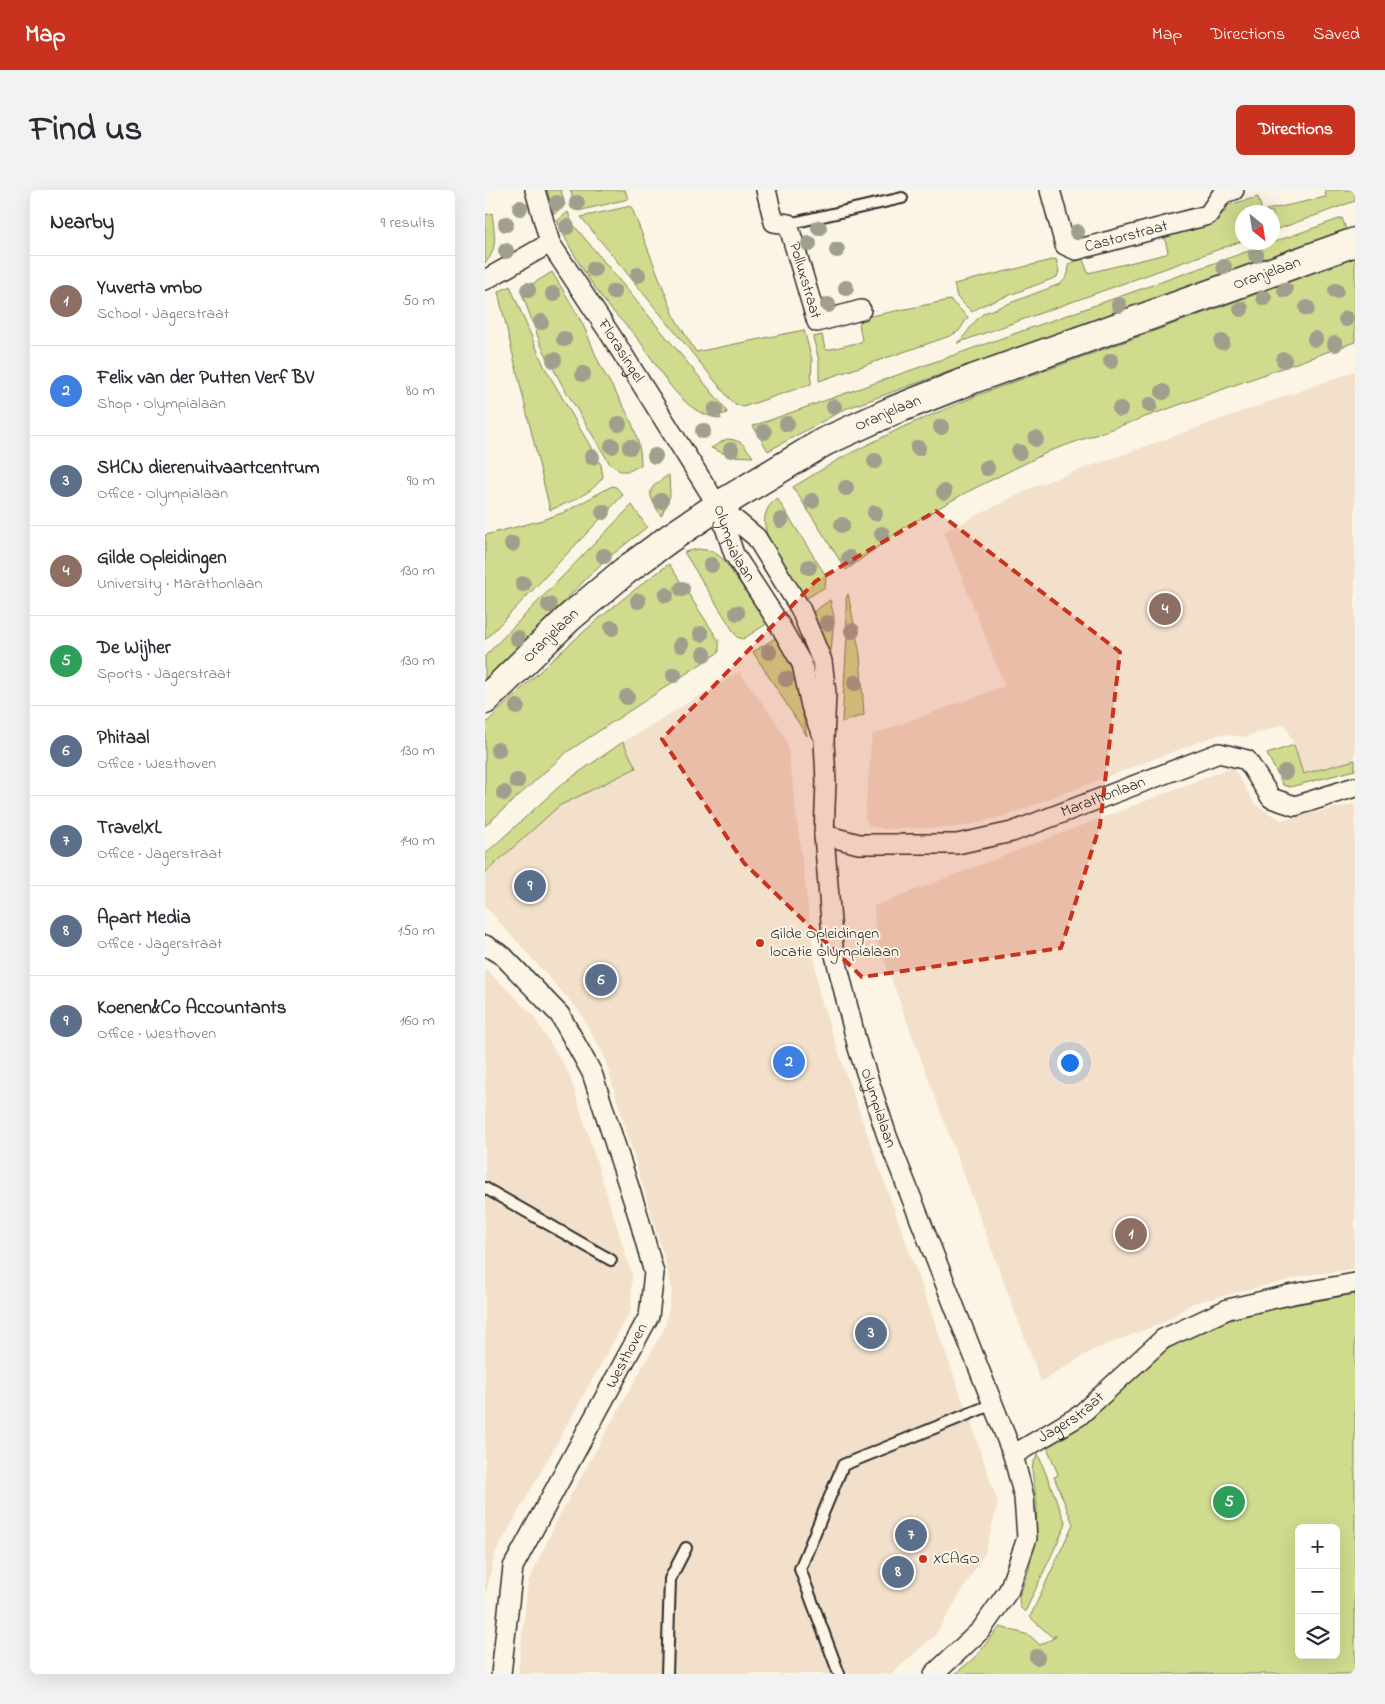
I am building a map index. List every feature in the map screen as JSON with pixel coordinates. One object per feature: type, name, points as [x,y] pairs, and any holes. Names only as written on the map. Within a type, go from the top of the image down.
[{"type":"street","name":"Florasingel","points":[[535,190],[550,243],[612,337],[718,506]]},
{"type":"street","name":"Polluxstraat","points":[[765,190],[775,222],[788,224],[817,322],[861,310]]},
{"type":"street","name":"Castorstraat","points":[[1050,190],[1065,245],[1075,250],[1208,215],[1223,193],[1235,190]]},
{"type":"street","name":"Oranjelaan","points":[[485,700],[569,618],[625,571],[718,506],[824,442],[892,411],[973,380],[1355,242]]},
{"type":"street","points":[[485,280],[550,243]]},
{"type":"street","name":"Olympialaan","points":[[718,506],[734,554],[778,622],[802,664],[811,706],[824,741]]},
{"type":"street","name":"Olympialaan","points":[[718,506],[756,537],[800,608],[822,661],[826,692],[824,741],[826,782],[825,835],[833,947],[859,1048],[887,1136],[1013,1456]]},
{"type":"street","name":"Marathonlaan","points":[[825,835],[859,844],[957,844],[1012,832],[1219,753],[1247,760],[1271,798],[1295,806],[1355,787]]},
{"type":"street","name":"Westhoven","points":[[485,945],[503,956],[560,1015],[592,1073],[638,1215],[654,1273],[649,1316],[513,1567],[501,1674]]},
{"type":"street","name":"Jagerstraat","points":[[1013,1456],[1079,1416],[1163,1339],[1229,1309],[1293,1294],[1355,1283]]},
{"type":"street","points":[[934,1674],[981,1630],[1009,1590],[1027,1538],[1024,1498],[1013,1456]]},
{"type":"lane","name":"Polluxstraat","points":[[788,224],[902,198]]},
{"type":"lane","points":[[485,1188],[611,1260]]},
{"type":"lane","points":[[839,1674],[799,1569],[843,1465],[993,1404]]},
{"type":"lane","points":[[667,1674],[670,1579],[687,1548]]},
{"type":"highlighted area","points":[[936,511],[1120,652],[1100,825],[1061,948],[862,977],[744,863],[662,739],[816,581]]},
{"type":"shaded area","points":[[1355,371],[1355,760],[1303,774],[1285,724],[1244,737],[1220,734],[1007,815],[959,827],[885,829],[870,826],[865,818],[872,735],[1005,686],[944,532],[1035,486]]},
{"type":"shaded area","points":[[739,672],[775,720],[787,742],[819,994],[998,1503],[985,1553],[936,1634],[892,1674],[518,1674],[528,1582],[559,1516],[665,1327],[672,1290],[664,1257],[604,1056],[579,1011],[485,906],[485,854],[562,784],[623,742]]},
{"type":"shaded area","points":[[1233,767],[1255,804],[1281,820],[1355,804],[1355,1269],[1309,1275],[1193,1303],[1164,1322],[1093,1350],[1041,1382],[876,938],[874,906]]},
{"type":"shaded area","points":[[485,968],[532,1014],[569,1073],[632,1275],[631,1310],[495,1554],[485,1598]]},
{"type":"green space","points":[[547,190],[561,190],[565,205],[554,214]]},
{"type":"green space","points":[[570,190],[625,190],[628,199],[578,211]]},
{"type":"green space","points":[[1325,190],[1355,190],[1355,201],[1280,228],[1280,207],[1326,197]]},
{"type":"green space","points":[[1258,197],[1260,205],[1235,205],[1235,244],[957,343],[984,313],[1060,284],[1069,270],[1068,264],[1082,259],[1088,273],[1166,254],[1168,252],[1163,231],[1168,226],[1226,212],[1228,205]]},
{"type":"green space","points":[[631,206],[675,318],[696,352],[804,330],[812,360],[811,384],[743,407],[733,403],[581,217]]},
{"type":"green space","points":[[568,212],[572,223],[725,408],[727,413],[720,415],[721,419],[708,416],[687,404],[665,379],[630,329],[602,298],[568,244],[557,221]]},
{"type":"green space","points":[[492,213],[495,240],[492,252],[485,263],[485,215]]},
{"type":"green space","points":[[1342,218],[1346,229],[845,409],[768,451],[753,426],[1251,250],[1280,250],[1280,240]]},
{"type":"green space","points":[[1355,258],[1355,342],[1050,451],[965,493],[902,529],[846,570],[793,487],[841,458],[901,428],[978,395]]},
{"type":"green space","points":[[1056,259],[1059,271],[1057,277],[981,306],[972,312],[957,297],[954,284]]},
{"type":"green space","points":[[552,272],[579,318],[601,367],[633,426],[640,451],[641,465],[629,471],[620,471],[610,464],[561,383],[541,345],[521,291]]},
{"type":"green space","points":[[510,286],[544,366],[601,465],[603,477],[592,489],[550,510],[498,292]]},
{"type":"green space","points":[[950,300],[968,317],[959,331],[950,336],[819,381],[819,361],[813,337],[822,335],[825,349],[827,350],[861,342],[859,324],[866,317]]},
{"type":"green space","points":[[727,439],[742,444],[753,457],[730,456],[711,448]]},
{"type":"green space","points":[[669,475],[670,496],[661,516],[653,502],[651,492],[656,484]]},
{"type":"green space","points":[[612,486],[616,487],[623,495],[485,640],[485,535],[565,512]]},
{"type":"green space","points":[[777,498],[826,576],[825,587],[804,600],[784,569],[770,543],[766,531],[765,520],[767,510]]},
{"type":"green space","points":[[632,505],[647,527],[603,562],[485,681],[485,656]]},
{"type":"green space","points":[[698,549],[713,551],[723,559],[768,623],[743,639],[737,637],[684,552]]},
{"type":"green space","points":[[669,564],[719,641],[719,652],[567,752],[485,826],[485,724],[574,640]]},
{"type":"green space","points":[[848,594],[860,654],[864,715],[842,722],[847,636],[846,599]]},
{"type":"green space","points":[[830,600],[834,617],[830,664],[812,613]]},
{"type":"green space","points":[[777,637],[795,674],[807,736],[753,652]]},
{"type":"green space","points":[[623,742],[636,768],[559,806],[485,873],[485,854],[562,784]]},
{"type":"green space","points":[[1294,745],[1303,774],[1355,760],[1355,770],[1290,787],[1283,785],[1267,754]]},
{"type":"green space","points":[[1355,1294],[1355,1674],[955,1674],[974,1658],[1000,1627],[1029,1635],[1040,1645],[1056,1637],[1055,1635],[1053,1638],[1030,1617],[1073,1524],[1054,1477],[1058,1474],[1047,1447],[1074,1432],[1092,1418],[1158,1356],[1180,1342],[1203,1330],[1227,1321],[1278,1308]]},
{"type":"green space","points":[[1038,1454],[1066,1524],[1025,1612],[1020,1607],[1019,1597],[1029,1569],[1036,1533],[1037,1505],[1032,1470]]},
{"type":"place","name":"Gilde Opleidingen","points":[[1165,609]]},
{"type":"place","name":"Koenen&Co Accountants","points":[[530,886]]},
{"type":"place","name":"Gilde Opleidingen locatie Olympialaan","points":[[760,943]]},
{"type":"place","name":"Phitaal","points":[[601,980]]},
{"type":"place","name":"Felix van der Putten Verf BV","points":[[789,1062]]},
{"type":"place","name":"Yuverta vmbo","points":[[1131,1234]]},
{"type":"place","name":"SHCN dierenuitvaartcentrum","points":[[871,1333]]},
{"type":"place","name":"De Wijher","points":[[1229,1502]]},
{"type":"place","name":"TravelXL","points":[[911,1535]]},
{"type":"place","name":"XCAGO","points":[[923,1559]]},
{"type":"place","name":"Apart Media","points":[[898,1572]]}]
